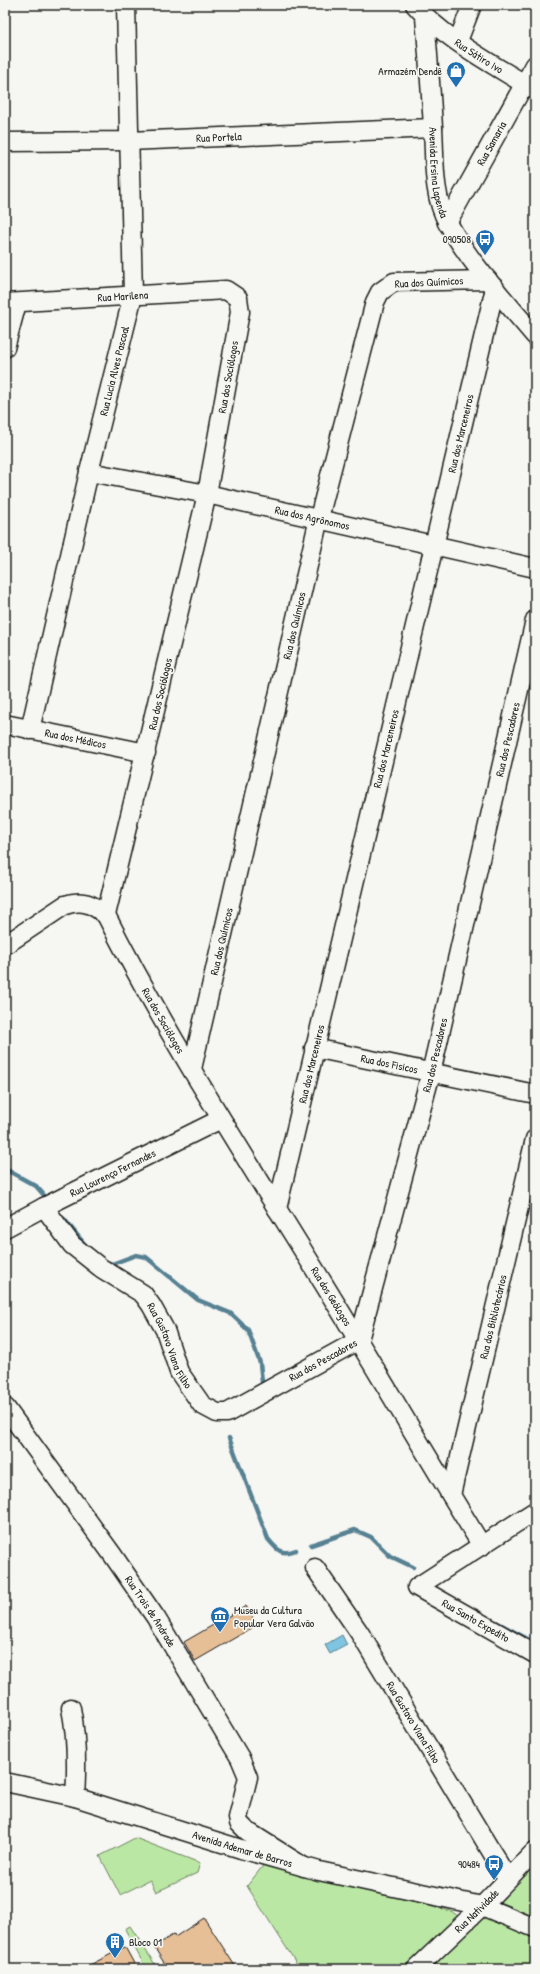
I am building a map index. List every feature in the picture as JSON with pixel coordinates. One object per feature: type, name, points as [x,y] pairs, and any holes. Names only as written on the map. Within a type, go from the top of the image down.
[{"type":"street","name":"Rua Lucia Alves Pascoal","points":[[30,730],[89,472],[134,295],[126,5]]},
{"type":"street","points":[[458,42],[472,5]]},
{"type":"street","name":"Rua Sátiro Ivo","points":[[420,11],[458,42],[530,87]]},
{"type":"street","name":"Avenida Ersina Lapenda","points":[[420,11],[433,128],[436,186],[447,222],[491,284],[535,336]]},
{"type":"street","name":"Rua Samaria","points":[[447,222],[530,87],[535,65]]},
{"type":"street","name":"Rua Portela","points":[[5,142],[129,141],[433,128]]},
{"type":"street","name":"Rua dos Químicos","points":[[192,1069],[319,518],[375,302],[380,292],[394,282],[491,284]]},
{"type":"street","name":"Rua dos Marceneiros","points":[[277,1209],[434,546],[491,284]]},
{"type":"street","name":"Rua Marilena","points":[[11,303],[226,290],[238,298]]},
{"type":"street","name":"Rua dos Sociólogos","points":[[192,1069],[125,953],[106,915],[207,494],[240,312],[238,298]]},
{"type":"street","points":[[5,348],[11,303]]},
{"type":"street","name":"Rua dos Agrônomos","points":[[89,472],[207,494],[319,518],[434,546],[535,568]]},
{"type":"street","name":"Rua dos Pescadores","points":[[227,1413],[359,1340],[431,1073],[535,620]]},
{"type":"street","name":"Rua dos Médicos","points":[[5,724],[146,753]]},
{"type":"street","points":[[5,944],[65,905],[75,901],[86,902],[95,906],[106,915]]},
{"type":"street","name":"Rua dos Fisicos","points":[[314,1048],[535,1094]]},
{"type":"street","name":"Rua dos Geólogos","points":[[192,1069],[221,1119],[359,1340],[482,1546]]},
{"type":"street","name":"Rua Lourenço Fernandes","points":[[5,1228],[221,1119]]},
{"type":"street","name":"Rua dos Bibliotecários","points":[[451,1495],[535,1139]]},
{"type":"street","name":"Rua Gustavo Viana Filho","points":[[44,1207],[72,1245],[101,1268],[143,1294],[151,1305],[164,1330],[179,1372],[202,1405],[217,1413],[227,1413]]},
{"type":"street","name":"Rua Trois de Andrade","points":[[5,1407],[112,1554],[156,1618],[240,1758],[248,1777],[239,1821],[247,1831]]},
{"type":"street","points":[[482,1546],[535,1511]]},
{"type":"street","name":"Rua Santo Expedito","points":[[482,1546],[417,1587],[535,1654]]},
{"type":"street","name":"Rua Gustavo Viana Filho","points":[[315,1568],[359,1632],[508,1879]]},
{"type":"street","points":[[71,1708],[77,1757],[75,1797]]},
{"type":"street","name":"Avenida Ademar de Barros","points":[[5,1782],[75,1797],[242,1849],[304,1866],[482,1906],[535,1928]]},
{"type":"street","points":[[242,1849],[247,1831],[304,1866]]},
{"type":"street","name":"Rua Natividade","points":[[416,1969],[482,1906],[535,1852]]},
{"type":"green space","points":[[135,1838],[200,1863],[197,1873],[156,1892],[150,1880],[120,1895],[100,1856]]},
{"type":"green space","points":[[266,1862],[451,1911],[458,1916],[408,1969],[300,1969],[247,1886]]},
{"type":"green space","points":[[535,1864],[535,1917],[497,1901]]},
{"type":"green space","points":[[486,1916],[496,1918],[535,1939],[535,1969],[428,1969],[479,1920]]},
{"type":"green space","points":[[130,1926],[158,1969],[146,1969],[125,1929]]},
{"type":"water","points":[[342,1635],[347,1645],[330,1654],[325,1645]]},
{"type":"building","name":"Museu da Cultura Popular Vera Galvão","points":[[246,1606],[257,1625],[195,1661],[184,1642]]},
{"type":"building","points":[[204,1918],[237,1969],[168,1969],[154,1947],[174,1934],[175,1937]]},
{"type":"building","name":"Bloco 01","points":[[125,1947],[137,1969],[82,1969]]},
{"type":"waterway","points":[[5,1169],[36,1186],[43,1194]]},
{"type":"waterway","points":[[64,1219],[86,1246]]},
{"type":"waterway","points":[[106,1262],[112,1264],[136,1255],[146,1257],[198,1300],[230,1313],[248,1330],[260,1363],[262,1382]]},
{"type":"waterway","points":[[229,1438],[268,1539],[280,1551],[291,1552],[296,1550]]},
{"type":"waterway","points":[[311,1545],[355,1530],[371,1537],[390,1556],[413,1567]]},
{"type":"waterway","points":[[496,1622],[535,1643]]},
{"type":"place","name":"Armazém Dendê","points":[[456,88]]},
{"type":"place","name":"090508","points":[[485,256]]},
{"type":"place","name":"Museu da Cultura Popular Vera Galvão","points":[[220,1633]]},
{"type":"place","name":"90484","points":[[494,1881]]},
{"type":"place","name":"Bloco 01","points":[[115,1959]]}]
